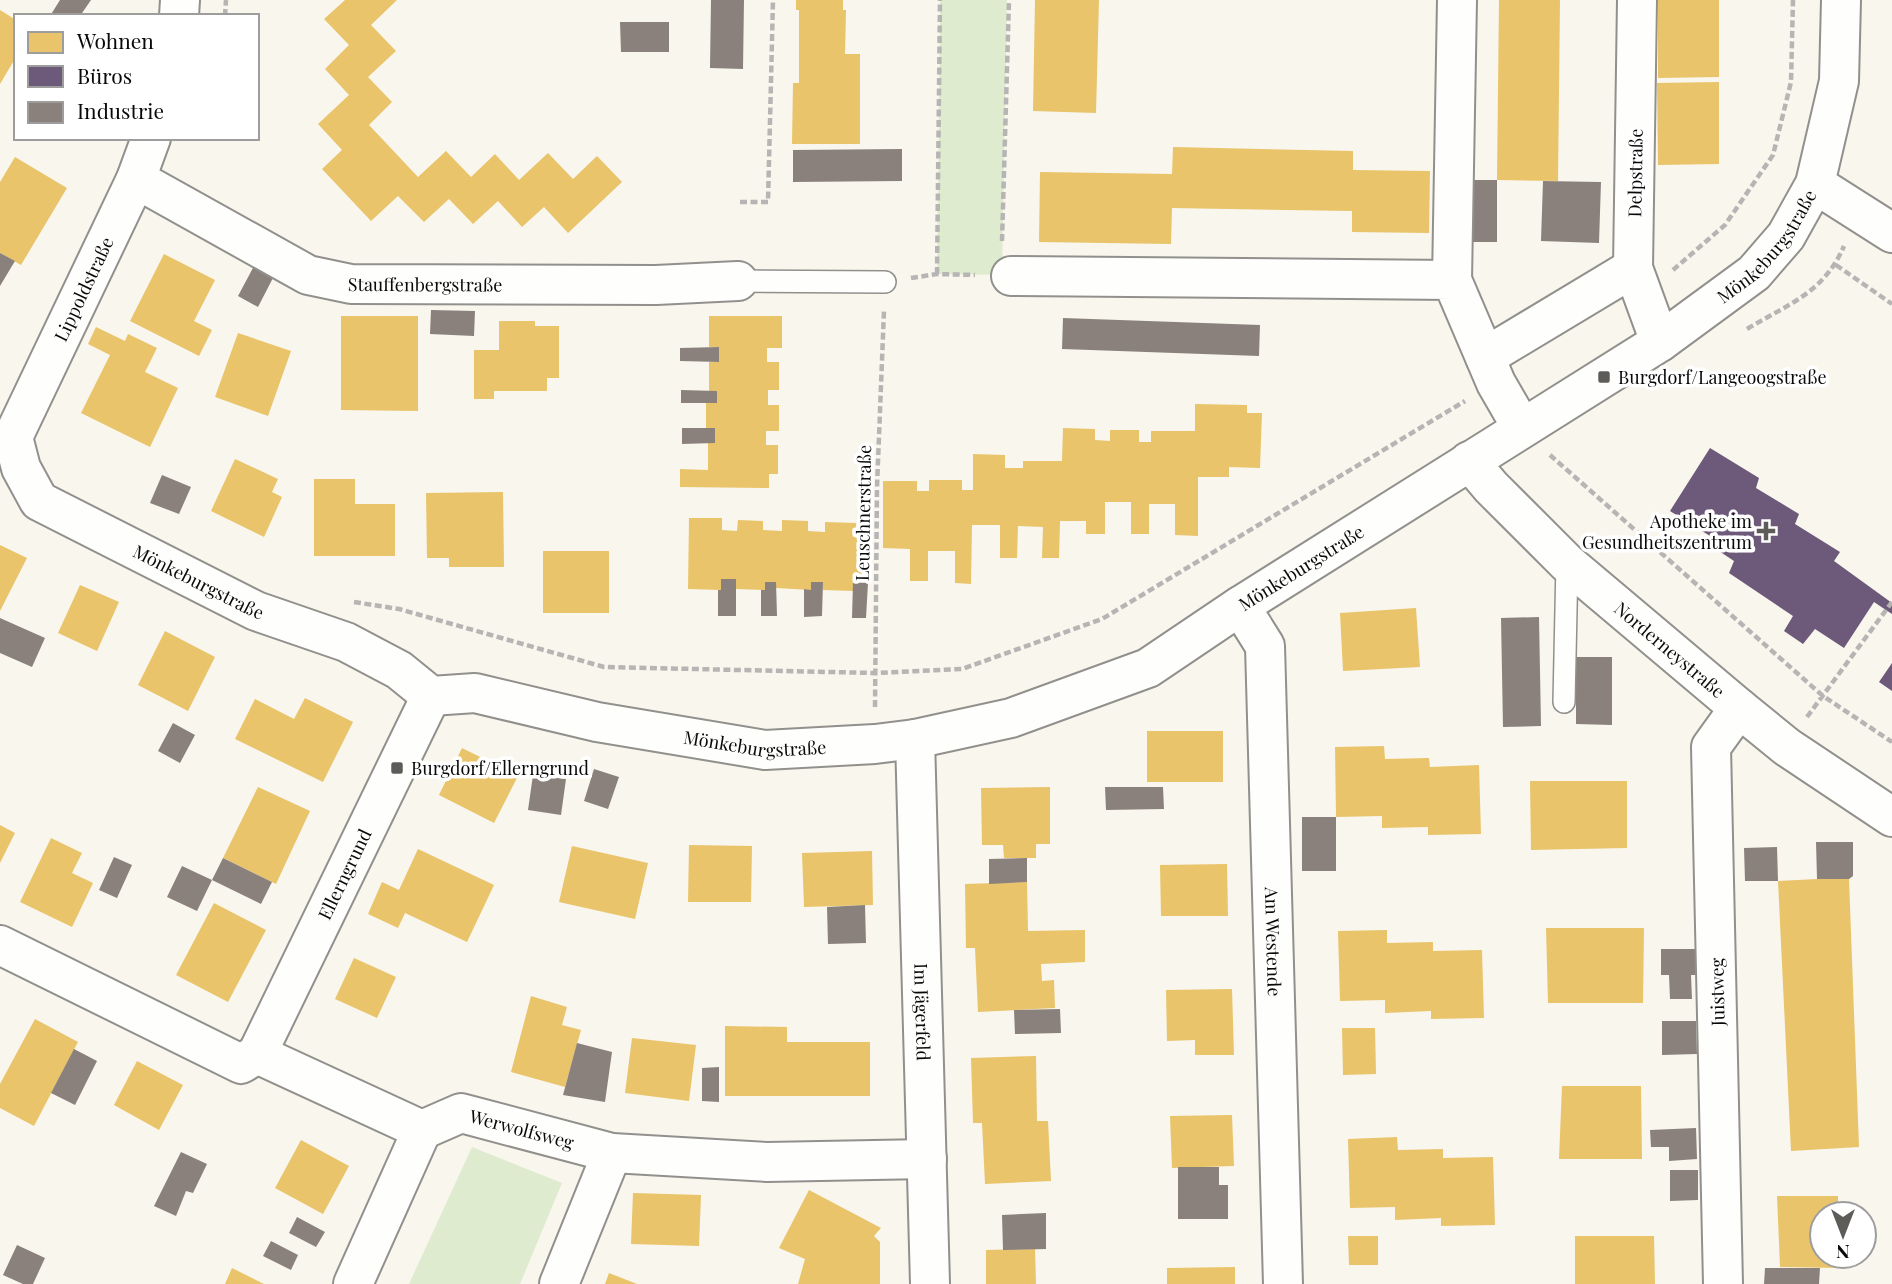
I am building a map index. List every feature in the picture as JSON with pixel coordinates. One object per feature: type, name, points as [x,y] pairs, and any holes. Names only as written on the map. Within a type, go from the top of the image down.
[{"type":"street","points":[[1457,0],[1452,280],[1490,370],[1522,428]]},
{"type":"street","name":"Delpstraße","points":[[1637,0],[1637,282],[1660,342]]},
{"type":"street","name":"Mönkeburgstraße","points":[[6,439],[39,500],[257,611],[346,642],[399,670],[431,696],[475,693],[597,722],[765,750],[915,739],[1011,718],[1148,668],[1240,606],[1660,342],[1754,273],[1786,236],[1815,184],[1839,81],[1841,0]]},
{"type":"street","name":"Lippoldstraße","points":[[6,439],[136,179],[151,140]]},
{"type":"street","name":"Stauffenbergstraße","points":[[136,179],[308,275],[351,284],[656,285],[738,281]]},
{"type":"street","points":[[1815,184],[1892,233]]},
{"type":"street","points":[[1006,275],[1452,280]]},
{"type":"street","points":[[1490,370],[1637,282]]},
{"type":"street","name":"Norderneystraße","points":[[1469,461],[1491,487],[1567,563],[1739,708],[1787,747],[1892,817]]},
{"type":"street","name":"Am Westende","points":[[1240,606],[1265,646],[1283,1284]]},
{"type":"street","name":"Ellerngrund","points":[[257,1054],[431,696]]},
{"type":"street","name":"Juistweg","points":[[1723,1284],[1711,747],[1739,708]]},
{"type":"street","name":"Im Jägerfeld","points":[[915,739],[930,1284]]},
{"type":"street","points":[[0,944],[241,1064],[257,1054],[422,1130],[353,1284]]},
{"type":"street","name":"Werwolfsweg","points":[[422,1130],[461,1113],[612,1153],[767,1162],[927,1159]]},
{"type":"street","points":[[559,1284],[612,1153]]},
{"type":"lane","points":[[738,281],[885,282]]},
{"type":"lane","points":[[1564,702],[1567,563]]},
{"type":"path","points":[[740,202],[768,202],[773,0]]},
{"type":"path","points":[[937,274],[940,0]]},
{"type":"path","points":[[885,282],[937,274],[1006,275],[1009,0]]},
{"type":"path","points":[[1637,282],[1725,225],[1773,155],[1791,82],[1793,0]]},
{"type":"path","points":[[1836,265],[1892,304]]},
{"type":"path","name":"Leuschnerstraße","points":[[875,744],[877,487],[885,282]]},
{"type":"path","points":[[352,602],[399,609],[604,667],[875,673],[962,669],[1102,619],[1490,370]]},
{"type":"path","points":[[1522,428],[1823,696],[1892,742]]},
{"type":"path","points":[[1787,747],[1892,602]]},
{"type":"green space","points":[[940,0],[1007,0],[1002,275],[937,274]]},
{"type":"green space","points":[[472,1147],[562,1183],[520,1284],[409,1284]]},
{"type":"building: Wohnen","points":[[345,0],[397,0],[371,25],[396,51],[368,77],[392,102],[369,125],[418,177],[446,151],[471,177],[495,154],[519,180],[548,153],[573,179],[597,156],[622,182],[568,233],[544,207],[522,227],[498,201],[473,224],[449,199],[424,222],[398,196],[371,221],[322,169],[342,150],[318,124],[349,95],[325,69],[349,45],[324,19]]},
{"type":"building: Wohnen","points":[[796,0],[843,0],[843,10],[846,10],[845,54],[860,54],[860,144],[792,144],[793,83],[799,83],[799,10],[796,10]]},
{"type":"building: Wohnen","points":[[1035,0],[1099,0],[1096,113],[1033,111]]},
{"type":"building: Wohnen","points":[[1499,0],[1560,0],[1558,181],[1497,180]]},
{"type":"building: Wohnen","points":[[1658,0],[1719,0],[1719,77],[1658,78]]},
{"type":"building: Wohnen","points":[[0,10],[14,19],[14,60],[0,84]]},
{"type":"building: Wohnen","points":[[1719,82],[1719,164],[1658,165],[1657,83]]},
{"type":"building: Wohnen","points":[[1173,147],[1353,151],[1353,170],[1430,171],[1429,233],[1352,232],[1352,211],[1172,208],[1171,244],[1039,242],[1040,172],[1172,174]]},
{"type":"building: Wohnen","points":[[15,157],[67,188],[21,265],[0,253],[0,182]]},
{"type":"building: Wohnen","points":[[164,254],[215,280],[194,321],[212,330],[199,356],[130,321]]},
{"type":"building: Wohnen","points":[[341,316],[418,316],[418,411],[341,410]]},
{"type":"building: Wohnen","points":[[709,316],[782,316],[782,348],[767,348],[767,362],[779,362],[779,390],[768,390],[768,405],[779,405],[779,431],[766,431],[766,445],[778,445],[778,474],[769,474],[769,488],[680,487],[680,469],[708,470],[708,443],[715,443],[715,428],[706,428],[706,403],[717,403],[717,391],[709,391],[709,362],[719,362],[719,347],[709,347]]},
{"type":"building: Wohnen","points":[[499,321],[535,321],[535,326],[559,326],[559,378],[547,378],[547,391],[494,391],[494,399],[474,399],[474,350],[499,350]]},
{"type":"building: Wohnen","points":[[96,327],[125,341],[128,334],[157,348],[145,372],[178,388],[150,447],[81,413],[110,355],[88,344]]},
{"type":"building: Wohnen","points":[[238,333],[291,351],[268,416],[215,397]]},
{"type":"building: Wohnen","points":[[1195,404],[1247,405],[1247,413],[1262,413],[1260,468],[1229,467],[1229,477],[1198,477],[1198,536],[1175,535],[1175,504],[1149,504],[1149,534],[1131,534],[1131,502],[1105,502],[1105,534],[1086,534],[1086,521],[1060,521],[1059,558],[1042,558],[1043,527],[1018,526],[1017,558],[1000,558],[1000,525],[972,525],[971,584],[955,583],[955,551],[928,551],[928,581],[910,581],[910,549],[883,548],[883,481],[917,481],[917,491],[929,491],[929,480],[962,480],[962,490],[973,490],[973,454],[1005,455],[1005,468],[1023,468],[1023,461],[1062,461],[1063,428],[1095,429],[1095,440],[1110,441],[1110,430],[1139,430],[1139,442],[1151,442],[1151,431],[1195,431]]},
{"type":"building: Wohnen","points":[[235,459],[278,479],[272,492],[282,497],[264,537],[211,511]]},
{"type":"building: Wohnen","points":[[314,479],[355,479],[355,504],[395,504],[395,556],[314,556]]},
{"type":"building: Wohnen","points":[[503,492],[504,567],[449,567],[449,558],[427,558],[426,493]]},
{"type":"building: Wohnen","points":[[689,518],[722,518],[722,530],[737,531],[738,520],[763,521],[763,530],[782,531],[782,520],[808,521],[808,531],[825,532],[825,522],[856,523],[856,533],[868,533],[868,583],[853,582],[853,591],[823,590],[823,582],[811,582],[811,590],[776,588],[776,582],[765,582],[765,590],[736,589],[736,579],[721,579],[721,590],[688,589]]},
{"type":"building: Wohnen","points":[[0,545],[27,558],[0,611]]},
{"type":"building: Wohnen","points":[[543,551],[609,551],[609,613],[543,613]]},
{"type":"building: Wohnen","points":[[80,585],[119,602],[97,651],[58,633]]},
{"type":"building: Wohnen","points":[[1416,608],[1420,667],[1343,671],[1340,613]]},
{"type":"building: Wohnen","points":[[165,631],[215,657],[188,711],[138,685]]},
{"type":"building: Wohnen","points":[[305,698],[353,722],[323,782],[235,739],[255,699],[294,719]]},
{"type":"building: Wohnen","points":[[1147,731],[1223,731],[1223,782],[1147,782]]},
{"type":"building: Wohnen","points":[[1384,746],[1385,759],[1429,758],[1430,767],[1479,765],[1481,834],[1428,835],[1428,827],[1382,828],[1382,816],[1336,817],[1335,747]]},
{"type":"building: Wohnen","points":[[462,748],[518,776],[494,823],[439,795]]},
{"type":"building: Wohnen","points":[[1530,781],[1627,781],[1627,848],[1531,850]]},
{"type":"building: Wohnen","points":[[258,787],[310,811],[276,884],[223,858]]},
{"type":"building: Wohnen","points":[[1050,787],[1050,844],[1036,844],[1036,858],[1004,858],[1003,845],[982,845],[981,788]]},
{"type":"building: Wohnen","points":[[0,825],[15,833],[0,863]]},
{"type":"building: Wohnen","points":[[51,838],[82,853],[72,873],[93,883],[72,927],[20,902]]},
{"type":"building: Wohnen","points":[[689,845],[752,846],[751,902],[688,902]]},
{"type":"building: Wohnen","points":[[572,846],[648,863],[635,919],[559,902]]},
{"type":"building: Wohnen","points":[[418,849],[494,885],[467,942],[405,913],[398,928],[368,914],[382,882],[399,890]]},
{"type":"building: Wohnen","points":[[872,851],[873,905],[804,907],[802,853]]},
{"type":"building: Wohnen","points":[[1227,864],[1228,916],[1161,916],[1160,865]]},
{"type":"building: Wohnen","points":[[1849,879],[1859,1147],[1791,1151],[1778,881]]},
{"type":"building: Wohnen","points":[[1027,882],[1028,931],[1085,930],[1085,962],[1041,964],[1042,981],[1054,980],[1055,1008],[978,1012],[975,948],[966,948],[965,884]]},
{"type":"building: Wohnen","points":[[214,903],[266,930],[228,1002],[176,975]]},
{"type":"building: Wohnen","points":[[1546,928],[1644,928],[1643,1003],[1548,1003]]},
{"type":"building: Wohnen","points":[[1387,930],[1387,943],[1433,942],[1433,951],[1482,950],[1484,1018],[1431,1019],[1431,1011],[1385,1013],[1385,1000],[1340,1001],[1338,931]]},
{"type":"building: Wohnen","points":[[354,958],[396,977],[377,1018],[335,999]]},
{"type":"building: Wohnen","points":[[1232,989],[1234,1055],[1195,1055],[1195,1040],[1167,1041],[1166,990]]},
{"type":"building: Wohnen","points":[[531,996],[567,1007],[562,1025],[581,1030],[565,1087],[511,1072]]},
{"type":"building: Wohnen","points":[[35,1019],[78,1042],[34,1126],[0,1108],[0,1084]]},
{"type":"building: Wohnen","points":[[725,1026],[787,1027],[787,1042],[870,1042],[870,1096],[725,1096]]},
{"type":"building: Wohnen","points":[[1342,1028],[1375,1028],[1376,1074],[1343,1075]]},
{"type":"building: Wohnen","points":[[632,1038],[696,1045],[689,1101],[625,1093]]},
{"type":"building: Wohnen","points":[[1036,1056],[1037,1121],[1048,1121],[1051,1181],[985,1184],[982,1123],[973,1123],[971,1058]]},
{"type":"building: Wohnen","points":[[137,1061],[183,1085],[159,1130],[114,1105]]},
{"type":"building: Wohnen","points":[[1562,1086],[1641,1086],[1642,1159],[1559,1159]]},
{"type":"building: Wohnen","points":[[1232,1115],[1234,1166],[1172,1168],[1170,1116]]},
{"type":"building: Wohnen","points":[[1397,1137],[1398,1150],[1443,1149],[1443,1158],[1493,1157],[1495,1225],[1441,1226],[1441,1218],[1395,1220],[1395,1207],[1350,1208],[1348,1139]]},
{"type":"building: Wohnen","points":[[301,1140],[349,1166],[323,1214],[275,1188]]},
{"type":"building: Wohnen","points":[[809,1190],[881,1228],[874,1236],[880,1242],[880,1284],[798,1284],[805,1259],[779,1248]]},
{"type":"building: Wohnen","points":[[633,1193],[701,1195],[699,1246],[631,1244]]},
{"type":"building: Wohnen","points":[[1777,1196],[1838,1196],[1838,1200],[1808,1200],[1808,1267],[1780,1267]]},
{"type":"building: Wohnen","points":[[1348,1236],[1378,1236],[1378,1265],[1349,1265]]},
{"type":"building: Wohnen","points":[[1575,1236],[1654,1236],[1655,1284],[1575,1284]]},
{"type":"building: Wohnen","points":[[1035,1249],[1036,1284],[986,1284],[986,1250]]},
{"type":"building: Wohnen","points":[[1235,1267],[1235,1284],[1167,1284],[1167,1268]]},
{"type":"building: Wohnen","points":[[232,1268],[264,1284],[225,1284]]},
{"type":"building: Wohnen","points":[[609,1273],[637,1284],[605,1284]]},
{"type":"building: Büros","points":[[1710,448],[1759,478],[1756,488],[1799,514],[1795,524],[1840,552],[1834,561],[1892,603],[1892,614],[1874,602],[1844,648],[1815,629],[1803,644],[1784,631],[1793,616],[1729,573],[1734,561],[1713,547],[1718,541],[1670,511]]},
{"type":"building: Büros","points":[[1892,663],[1892,691],[1879,682]]},
{"type":"building: Industrie","points":[[60,0],[91,0],[81,14],[51,14]]},
{"type":"building: Industrie","points":[[711,0],[744,0],[743,69],[710,68]]},
{"type":"building: Industrie","points":[[620,22],[669,22],[669,52],[621,52]]},
{"type":"building: Industrie","points":[[902,149],[902,181],[793,182],[793,150]]},
{"type":"building: Industrie","points":[[1469,180],[1497,180],[1497,242],[1469,242]]},
{"type":"building: Industrie","points":[[1543,181],[1601,182],[1599,243],[1541,241]]},
{"type":"building: Industrie","points":[[0,253],[15,261],[0,286]]},
{"type":"building: Industrie","points":[[254,266],[274,276],[258,307],[238,296]]},
{"type":"building: Industrie","points":[[431,310],[475,311],[474,336],[430,334]]},
{"type":"building: Industrie","points":[[1063,318],[1260,325],[1259,356],[1062,349]]},
{"type":"building: Industrie","points":[[719,347],[719,362],[680,361],[680,348]]},
{"type":"building: Industrie","points":[[681,390],[717,391],[717,403],[681,403]]},
{"type":"building: Industrie","points":[[682,428],[715,428],[715,443],[682,444]]},
{"type":"building: Industrie","points":[[162,475],[191,487],[179,514],[150,503]]},
{"type":"building: Industrie","points":[[721,579],[736,579],[736,616],[718,616],[718,590],[721,590]]},
{"type":"building: Industrie","points":[[765,582],[776,582],[777,616],[761,616],[761,590],[765,590]]},
{"type":"building: Industrie","points":[[811,582],[823,582],[822,616],[804,617],[804,589],[811,590]]},
{"type":"building: Industrie","points":[[853,582],[868,583],[866,618],[852,618]]},
{"type":"building: Industrie","points":[[1539,617],[1541,726],[1503,727],[1501,618]]},
{"type":"building: Industrie","points":[[0,618],[45,638],[32,667],[0,653]]},
{"type":"building: Industrie","points":[[1576,657],[1612,657],[1612,725],[1576,724]]},
{"type":"building: Industrie","points":[[173,723],[195,735],[180,763],[158,751]]},
{"type":"building: Industrie","points":[[594,769],[619,777],[608,809],[584,801]]},
{"type":"building: Industrie","points":[[533,775],[566,779],[561,815],[528,810]]},
{"type":"building: Industrie","points":[[1105,787],[1163,787],[1164,809],[1106,810]]},
{"type":"building: Industrie","points":[[1302,817],[1336,817],[1336,871],[1302,871]]},
{"type":"building: Industrie","points":[[1816,842],[1853,842],[1853,876],[1849,879],[1817,879]]},
{"type":"building: Industrie","points":[[1777,847],[1778,881],[1745,881],[1744,848]]},
{"type":"building: Industrie","points":[[114,857],[132,865],[117,898],[99,890]]},
{"type":"building: Industrie","points":[[223,858],[272,882],[261,904],[212,880]]},
{"type":"building: Industrie","points":[[1027,858],[1027,882],[989,884],[989,859]]},
{"type":"building: Industrie","points":[[182,866],[212,880],[197,911],[167,897]]},
{"type":"building: Industrie","points":[[865,905],[866,943],[828,944],[827,907]]},
{"type":"building: Industrie","points":[[1661,949],[1698,949],[1698,975],[1691,975],[1692,999],[1670,999],[1669,975],[1661,975]]},
{"type":"building: Industrie","points":[[1060,1009],[1061,1033],[1015,1034],[1014,1010]]},
{"type":"building: Industrie","points":[[1662,1021],[1696,1021],[1697,1054],[1662,1055]]},
{"type":"building: Industrie","points":[[577,1043],[612,1052],[605,1102],[563,1095]]},
{"type":"building: Industrie","points":[[74,1049],[97,1061],[75,1105],[51,1093]]},
{"type":"building: Industrie","points":[[719,1067],[719,1102],[702,1101],[702,1068]]},
{"type":"building: Industrie","points":[[1696,1128],[1697,1159],[1669,1161],[1669,1147],[1651,1147],[1650,1130]]},
{"type":"building: Industrie","points":[[181,1152],[207,1164],[193,1193],[186,1191],[176,1216],[154,1206]]},
{"type":"building: Industrie","points":[[1178,1167],[1219,1167],[1219,1185],[1228,1185],[1228,1219],[1178,1219]]},
{"type":"building: Industrie","points":[[1670,1170],[1698,1170],[1698,1200],[1670,1201]]},
{"type":"building: Industrie","points":[[1046,1213],[1046,1249],[1003,1250],[1002,1215]]},
{"type":"building: Industrie","points":[[297,1217],[325,1232],[316,1247],[289,1233]]},
{"type":"building: Industrie","points":[[271,1241],[298,1255],[291,1270],[263,1256]]},
{"type":"building: Industrie","points":[[17,1245],[45,1258],[33,1284],[23,1284],[3,1275]]},
{"type":"building: Industrie","points":[[1765,1268],[1820,1270],[1819,1284],[1764,1284]]},
{"type":"place","name":"Burgdorf/Langeoogstraße","points":[[1604,377]]},
{"type":"place","name":"Apotheke im Gesundheitszentrum","points":[[1766,531]]},
{"type":"place","name":"Burgdorf/Ellerngrund","points":[[397,768]]}]
